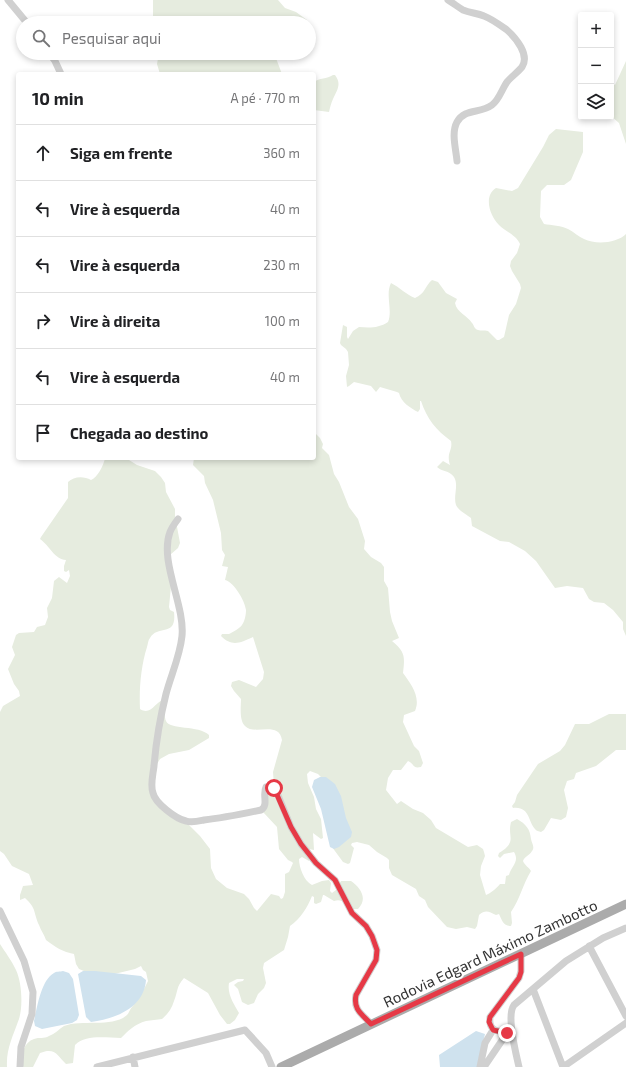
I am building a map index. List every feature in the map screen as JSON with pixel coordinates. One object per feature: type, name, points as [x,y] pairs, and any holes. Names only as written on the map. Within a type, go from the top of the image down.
[{"type":"main road","name":"Rodovia Edgard Máximo Zambotto","points":[[281,1067],[625,905]]},
{"type":"street","points":[[8,0],[21,16]]},
{"type":"street","points":[[448,0],[461,9],[470,13],[483,15],[493,20],[508,31],[520,45],[524,56],[522,66],[507,83],[493,104],[486,108],[469,112],[463,115],[458,121],[454,134],[457,161]]},
{"type":"street","points":[[54,60],[60,72]]},
{"type":"street","points":[[178,519],[170,531],[168,548],[172,580],[181,617],[182,637],[160,723],[152,788],[155,800],[161,806],[182,820],[190,822],[223,818],[261,810],[265,806],[264,790],[266,787],[272,786],[274,788],[291,827],[301,844],[316,863],[335,880],[352,913],[366,926],[372,936],[377,950],[376,960],[356,995],[355,1002],[355,1006],[371,1024]]},
{"type":"street","points":[[0,911],[24,961],[34,992],[32,1014],[21,1047],[20,1067]]},
{"type":"street","points":[[519,1067],[510,1033],[512,1008],[556,969],[589,946],[626,928]]},
{"type":"street","points":[[589,946],[626,1016]]},
{"type":"street","points":[[493,1030],[489,1022],[490,1017],[519,978],[521,972],[521,954]]},
{"type":"street","points":[[533,989],[563,1067],[626,1023]]},
{"type":"street","points":[[97,1067],[245,1030],[266,1053],[272,1067]]},
{"type":"street","points":[[493,1030],[510,1033]]},
{"type":"street","points":[[480,1067],[485,1043],[493,1030]]},
{"type":"street","points":[[484,1067],[510,1033]]},
{"type":"street","points":[[133,1058],[135,1067]]},
{"type":"shaded area","points":[[153,0],[278,0],[285,8],[302,16],[153,16]]},
{"type":"shaded area","points":[[158,60],[277,60],[281,72],[159,72],[157,64]]},
{"type":"shaded area","points":[[626,61],[626,144],[619,123],[614,119],[614,84],[615,85]]},
{"type":"shaded area","points":[[335,75],[338,81],[337,90],[329,112],[316,110],[316,81]]},
{"type":"shaded area","points":[[556,129],[583,132],[583,152],[571,180],[564,185],[547,185],[541,191],[540,217],[544,224],[566,228],[582,238],[594,242],[612,241],[626,234],[626,636],[623,629],[623,622],[613,610],[604,603],[594,602],[589,599],[583,588],[567,586],[555,588],[536,561],[525,551],[509,542],[500,541],[472,526],[471,518],[461,511],[456,505],[456,483],[454,477],[450,473],[437,467],[443,461],[450,465],[449,454],[451,441],[433,424],[421,401],[418,412],[406,404],[397,392],[380,387],[376,392],[371,386],[354,382],[347,387],[346,376],[349,365],[348,352],[340,343],[343,325],[347,327],[348,339],[353,331],[359,327],[374,327],[388,322],[390,313],[389,288],[391,283],[415,298],[423,292],[432,280],[438,282],[446,293],[457,299],[455,303],[456,306],[460,312],[470,320],[476,329],[488,331],[497,340],[504,337],[509,315],[516,304],[521,288],[510,266],[520,244],[516,238],[501,227],[493,217],[489,206],[490,196],[496,188],[512,191],[518,188],[549,135]]},
{"type":"shaded area","points":[[316,434],[320,438],[323,444],[322,448],[329,455],[334,474],[339,482],[349,507],[358,519],[365,541],[364,549],[371,557],[381,563],[384,567],[384,581],[388,588],[390,612],[399,638],[392,641],[402,651],[404,658],[403,673],[412,686],[417,701],[415,711],[404,715],[403,722],[414,746],[419,751],[423,763],[421,767],[415,767],[408,761],[401,770],[393,770],[388,778],[386,790],[397,804],[401,801],[413,809],[423,813],[431,820],[436,828],[468,847],[477,845],[483,849],[485,856],[481,866],[480,875],[486,895],[500,884],[505,884],[506,876],[509,875],[516,861],[516,855],[514,852],[504,854],[500,858],[498,856],[510,842],[511,822],[517,819],[525,825],[530,832],[533,850],[523,861],[531,871],[511,912],[511,926],[504,924],[499,914],[496,915],[486,912],[479,915],[475,929],[467,927],[456,929],[447,927],[428,907],[425,900],[419,896],[416,889],[392,875],[389,868],[389,860],[369,845],[357,842],[352,843],[351,845],[354,848],[350,863],[348,864],[343,862],[332,847],[323,779],[318,774],[310,771],[307,774],[308,783],[314,797],[316,809],[321,819],[323,838],[321,839],[313,833],[314,850],[309,849],[309,861],[302,857],[299,859],[301,870],[304,877],[312,885],[329,880],[331,883],[330,891],[332,893],[336,890],[341,881],[351,881],[358,887],[363,898],[363,901],[358,909],[351,909],[345,903],[339,900],[334,901],[324,895],[321,902],[316,904],[314,903],[314,897],[312,896],[303,912],[290,926],[284,950],[264,963],[263,968],[266,983],[264,988],[258,994],[254,1003],[248,1005],[242,1002],[238,989],[234,985],[243,981],[244,979],[237,979],[229,983],[230,995],[239,1013],[235,1020],[230,1024],[227,1024],[220,1015],[208,993],[184,978],[178,987],[171,1008],[162,1019],[146,1021],[138,1024],[121,1038],[96,1037],[85,1039],[75,1045],[73,1063],[66,1064],[52,1051],[45,1051],[40,1053],[33,1067],[24,1067],[19,1064],[25,1046],[28,1043],[36,1038],[47,1037],[64,1026],[71,1024],[106,1022],[121,1019],[128,1014],[141,995],[148,981],[146,972],[141,966],[135,969],[106,976],[93,971],[84,971],[79,969],[76,964],[74,954],[59,949],[46,940],[31,905],[25,898],[20,900],[23,886],[33,885],[29,874],[12,866],[4,854],[0,851],[0,712],[3,706],[20,696],[8,669],[15,655],[12,647],[16,635],[19,633],[34,632],[37,627],[45,625],[48,617],[47,608],[52,598],[54,581],[59,577],[67,583],[70,576],[69,570],[66,572],[64,571],[66,560],[55,555],[40,539],[68,498],[68,482],[79,477],[91,480],[93,479],[100,471],[104,460],[129,460],[137,465],[155,471],[161,477],[165,483],[166,492],[175,509],[180,543],[178,548],[170,555],[171,586],[169,607],[170,610],[174,612],[173,625],[166,630],[153,634],[149,640],[143,662],[141,677],[140,709],[144,711],[150,710],[163,700],[165,705],[165,718],[168,724],[198,730],[209,735],[209,738],[189,750],[169,754],[160,759],[157,764],[153,797],[185,821],[210,849],[211,868],[216,879],[227,888],[244,894],[257,911],[271,894],[279,896],[281,899],[283,898],[285,892],[285,874],[289,872],[293,863],[288,860],[279,849],[277,827],[263,812],[268,793],[274,785],[273,772],[282,740],[280,734],[276,731],[271,729],[249,729],[245,726],[242,720],[241,699],[231,686],[232,682],[239,680],[256,687],[263,679],[264,672],[253,637],[244,641],[233,643],[221,636],[222,634],[229,634],[241,626],[245,620],[246,610],[244,602],[238,592],[232,584],[225,580],[228,567],[222,566],[225,555],[222,550],[221,533],[213,500],[205,483],[204,476],[193,465],[194,460],[316,460]]},
{"type":"shaded area","points":[[609,714],[626,714],[626,750],[616,750],[596,766],[576,773],[574,779],[567,781],[564,790],[568,808],[566,817],[561,820],[551,818],[544,830],[541,832],[536,830],[523,809],[513,808],[512,806],[517,795],[538,764],[560,751],[565,745],[575,724],[589,724]]},
{"type":"shaded area","points":[[0,944],[16,970],[20,981],[21,994],[20,1014],[9,1048],[7,1067],[0,1067]]},
{"type":"water","points":[[320,777],[326,777],[335,784],[341,796],[346,818],[352,832],[351,837],[339,847],[334,849],[330,847],[321,809],[312,787],[314,780]]},
{"type":"water","points":[[63,971],[69,973],[73,979],[79,1015],[77,1020],[72,1023],[42,1029],[35,1026],[34,1021],[38,1002],[46,982],[55,972]]},
{"type":"water","points":[[83,971],[141,976],[146,980],[144,990],[140,998],[127,1010],[109,1018],[91,1022],[86,1017],[78,974]]},
{"type":"water","points":[[476,1031],[485,1034],[477,1067],[440,1067],[439,1055]]},
{"type":"route","points":[[274,788],[291,827],[301,844],[316,863],[335,880],[352,913],[370,930],[377,950],[377,955],[376,960],[356,995],[355,1006],[371,1024],[521,954],[521,972],[519,978],[515,985],[492,1012],[489,1022],[493,1030],[507,1033]]}]
